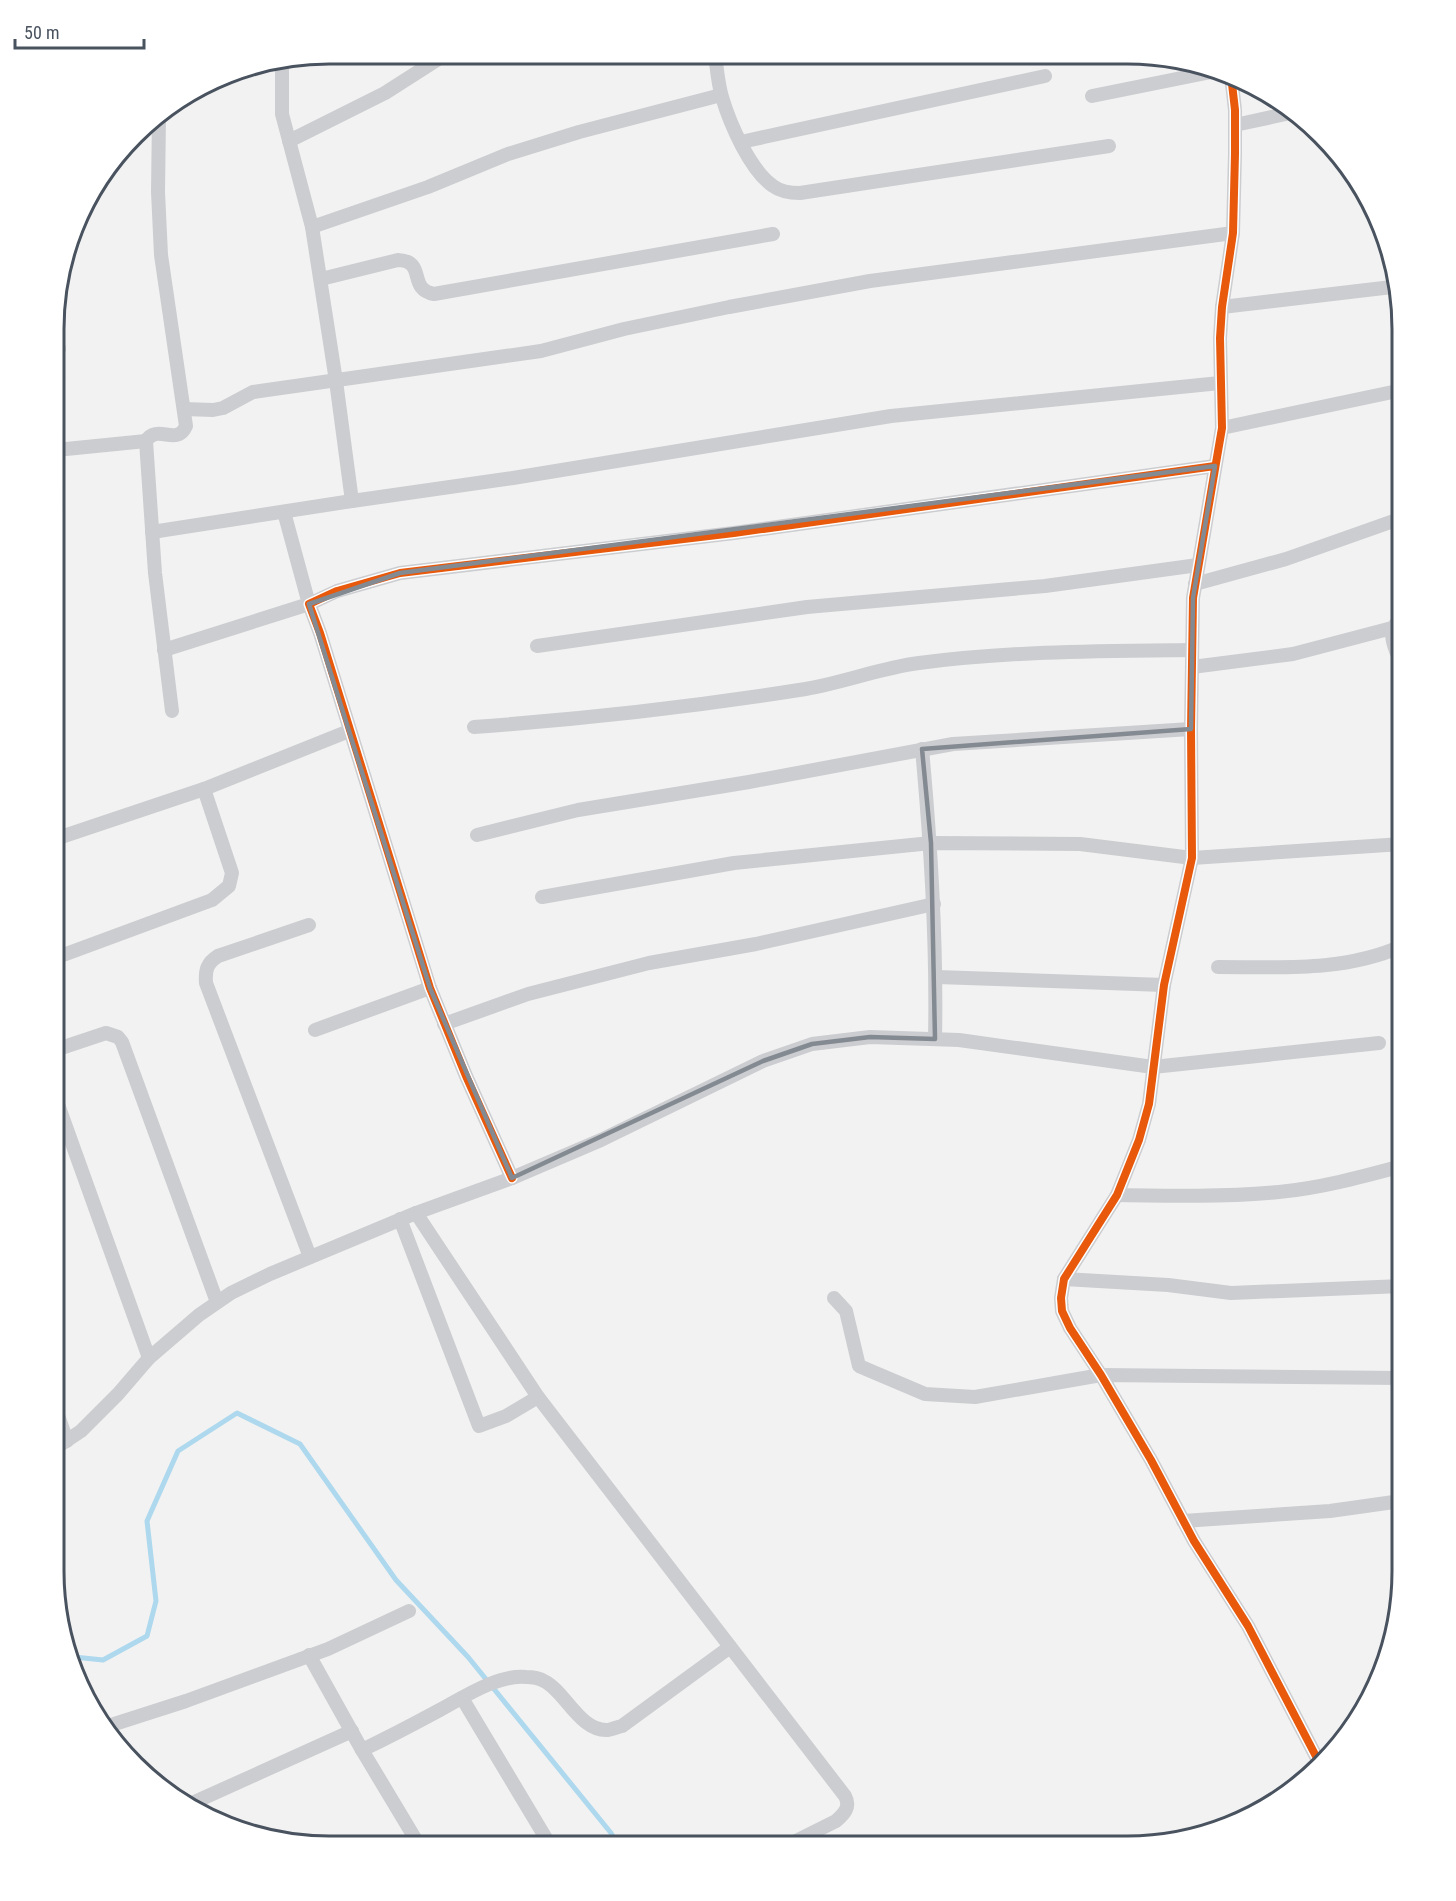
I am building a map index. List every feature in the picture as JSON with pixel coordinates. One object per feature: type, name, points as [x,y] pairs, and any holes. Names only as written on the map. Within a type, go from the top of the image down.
[{"type":"street","points":[[289,141],[385,93],[430,64]]},
{"type":"street","points":[[716,64],[721,95],[729,119],[751,161],[774,187],[787,192],[800,193],[1109,146]]},
{"type":"street","points":[[282,69],[282,114],[312,227],[352,501]]},
{"type":"street","points":[[1092,96],[1197,75]]},
{"type":"street","points":[[741,141],[1045,76]]},
{"type":"street","points":[[1232,87],[1235,125],[1233,234],[1222,307],[1220,338],[1222,428],[1193,598],[1192,858],[1164,985],[1149,1104],[1139,1140],[1117,1196],[1064,1279],[1061,1298],[1062,1311],[1070,1328],[1101,1375],[1151,1460],[1194,1541],[1248,1626],[1316,1757]]},
{"type":"street","points":[[312,227],[428,187],[508,154],[579,132],[721,95]]},
{"type":"street","points":[[1235,125],[1282,115]]},
{"type":"street","points":[[64,449],[146,441],[155,433],[178,435],[182,434],[186,426],[161,255],[158,192],[159,127]]},
{"type":"street","points":[[321,279],[398,260],[411,263],[423,291],[434,294],[773,234]]},
{"type":"street","points":[[184,409],[223,408],[253,392],[541,351],[671,319],[870,281],[1233,234]]},
{"type":"street","points":[[1222,307],[1388,288]]},
{"type":"street","points":[[152,532],[513,478],[891,416],[1220,383]]},
{"type":"street","points":[[1222,428],[1392,392]]},
{"type":"street","points":[[146,441],[152,532],[172,711]]},
{"type":"street","points":[[164,650],[309,604],[337,591],[400,573],[734,533],[1215,466]]},
{"type":"street","points":[[284,512],[309,604],[320,633],[429,988],[512,1178]]},
{"type":"street","points":[[1196,584],[1286,559],[1392,522]]},
{"type":"street","points":[[537,646],[807,607],[1045,586],[1198,565]]},
{"type":"street","points":[[1192,667],[1293,654],[1392,624]]},
{"type":"street","points":[[474,727],[561,721],[802,690],[917,663],[1088,651],[1192,650]]},
{"type":"street","points":[[477,835],[578,810],[749,782],[953,744],[1191,729]]},
{"type":"street","points":[[64,836],[204,789],[349,731]]},
{"type":"street","points":[[922,750],[931,843],[936,977],[935,1039]]},
{"type":"street","points":[[64,954],[212,900],[229,886],[232,873],[204,789]]},
{"type":"street","points":[[542,897],[734,863],[931,843],[1080,844],[1192,858],[1392,845]]},
{"type":"street","points":[[444,1024],[528,994],[649,963],[756,944],[933,904]]},
{"type":"street","points":[[309,925],[218,956],[211,960],[205,973],[206,983],[310,1257]]},
{"type":"street","points":[[1218,968],[1339,965],[1392,950]]},
{"type":"street","points":[[936,977],[1164,985]]},
{"type":"street","points":[[315,1030],[429,988]]},
{"type":"street","points":[[64,1047],[106,1033],[118,1037],[122,1042],[217,1302]]},
{"type":"street","points":[[64,1443],[81,1431],[118,1394],[148,1358],[199,1315],[240,1288],[416,1213],[512,1178],[601,1140],[763,1060],[802,1047],[870,1036],[958,1040],[1153,1067],[1379,1043]]},
{"type":"street","points":[[64,1121],[148,1358]]},
{"type":"street","points":[[1117,1196],[1210,1196],[1280,1192],[1349,1181],[1392,1169]]},
{"type":"street","points":[[416,1213],[538,1397],[847,1800],[846,1811],[836,1821],[806,1836]]},
{"type":"street","points":[[400,1220],[479,1426],[506,1416],[538,1397]]},
{"type":"street","points":[[1064,1279],[1168,1285],[1232,1293],[1392,1286]]},
{"type":"street","points":[[834,1298],[846,1311],[859,1366],[926,1394],[975,1397],[1101,1375],[1392,1378]]},
{"type":"street","points":[[64,1432],[67,1441]]},
{"type":"street","points":[[1183,1521],[1330,1511],[1392,1502]]},
{"type":"street","points":[[113,1724],[186,1701],[328,1648],[410,1611]]},
{"type":"street","points":[[363,1750],[481,1689],[508,1678],[523,1676],[544,1681],[590,1724],[609,1730],[621,1726],[730,1647]]},
{"type":"street","points":[[309,1655],[414,1836]]},
{"type":"street","points":[[462,1698],[545,1836]]},
{"type":"street","points":[[197,1801],[352,1731]]},
{"type":"highlighted area","points":[[1215,466],[1193,598],[1191,729],[922,749],[931,843],[935,1039],[870,1037],[812,1044],[763,1061],[512,1178],[430,988],[309,604],[400,573]]},
{"type":"waterway","points":[[80,1658],[103,1660],[147,1636],[156,1601],[147,1521],[178,1451],[237,1413],[300,1444],[396,1580],[468,1657],[613,1836]]},
{"type":"cycle path","points":[[1232,87],[1235,110],[1233,233],[1222,307],[1220,338],[1222,428],[1193,598],[1192,858],[1164,985],[1149,1104],[1139,1140],[1117,1195],[1064,1279],[1061,1298],[1062,1311],[1070,1328],[1101,1375],[1151,1460],[1194,1541],[1248,1626],[1316,1757]]},
{"type":"cycle path","points":[[512,1178],[466,1076],[430,988],[309,604],[337,591],[400,573],[734,533],[1215,466]]}]
